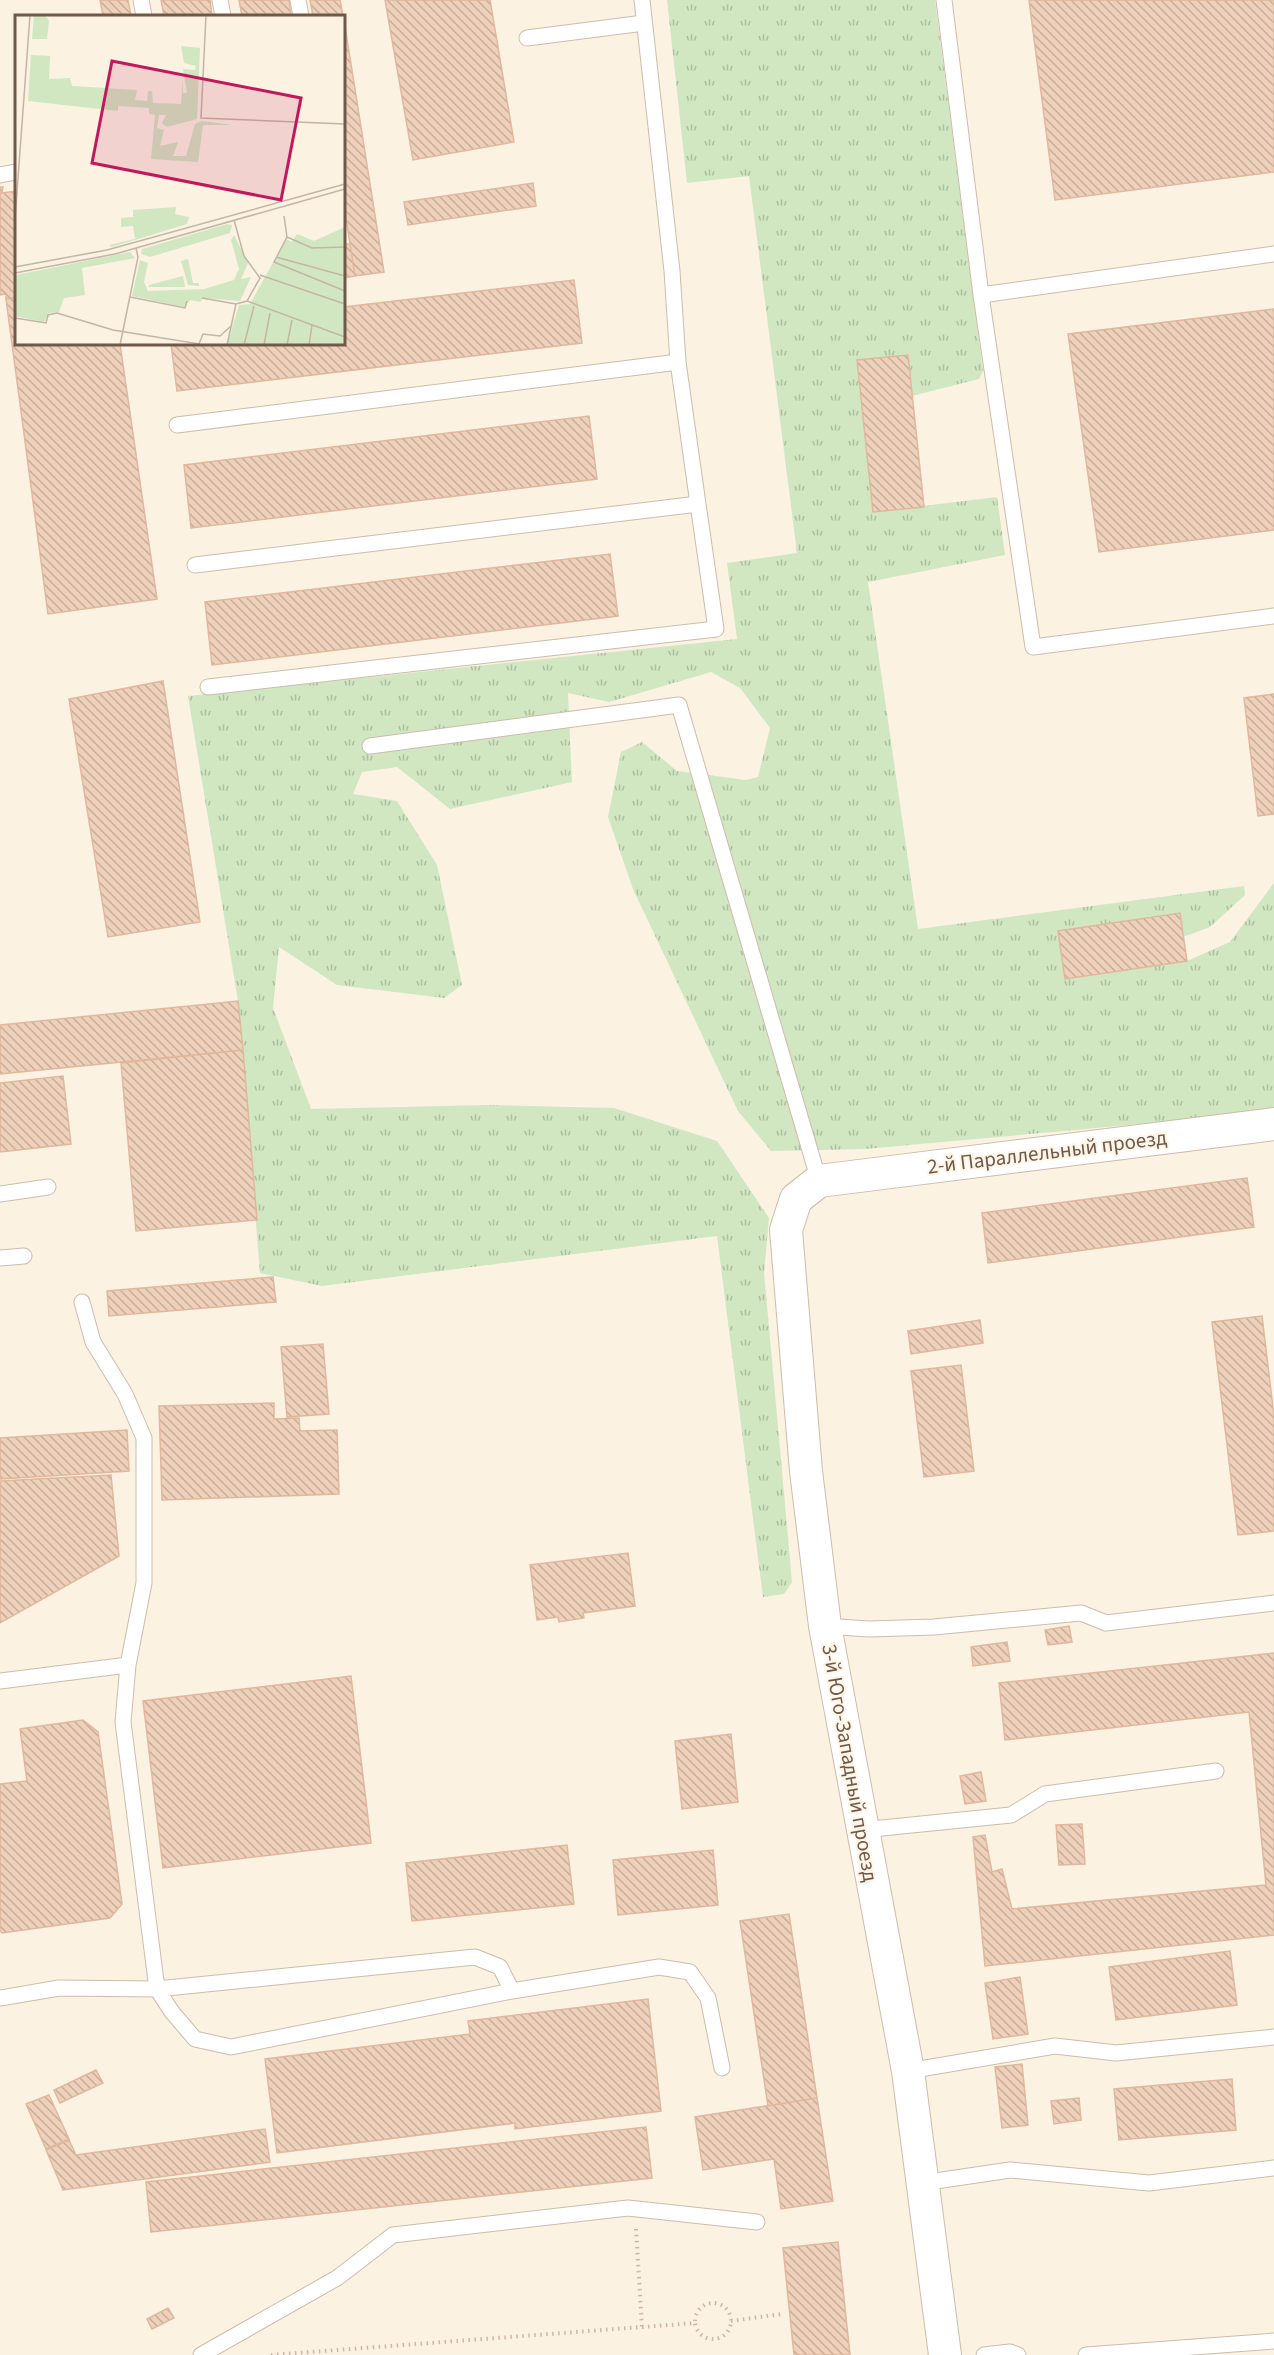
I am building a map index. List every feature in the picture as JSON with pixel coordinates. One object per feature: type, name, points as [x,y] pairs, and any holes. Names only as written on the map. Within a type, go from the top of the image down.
[{"type":"street","name":"2-й Параллельный проезд","points":[[819,1180],[1274,1124]]},
{"type":"street","name":"3-й Юго-Западный проезд","points":[[819,1180],[796,1199],[786,1230],[806,1471],[825,1626],[908,2071],[945,2355]]},
{"type":"lane","points":[[141,0],[144,15]]},
{"type":"lane","points":[[220,0],[223,15]]},
{"type":"lane","points":[[298,0],[301,15]]},
{"type":"lane","points":[[208,687],[716,629],[678,362],[672,271],[642,0]]},
{"type":"lane","points":[[944,0],[981,295],[1033,647],[1274,616]]},
{"type":"lane","points":[[527,38],[644,23]]},
{"type":"lane","points":[[0,175],[15,172]]},
{"type":"lane","points":[[981,295],[1274,254]]},
{"type":"lane","points":[[177,425],[678,362]]},
{"type":"lane","points":[[195,565],[698,504]]},
{"type":"lane","points":[[370,746],[679,705],[819,1180]]},
{"type":"lane","points":[[0,1194],[48,1187]]},
{"type":"lane","points":[[0,1258],[24,1256]]},
{"type":"lane","points":[[82,1302],[93,1342],[125,1394],[144,1438],[144,1583],[128,1665],[123,1722],[157,1989],[172,2012],[195,2038],[231,2046],[512,1990],[659,1967],[690,1972],[708,1998],[722,2068]]},
{"type":"lane","points":[[825,1626],[869,1629],[934,1628],[1081,1613],[1106,1623],[1274,1603]]},
{"type":"lane","points":[[0,1682],[128,1665]]},
{"type":"lane","points":[[862,1830],[1011,1815],[1045,1794],[1216,1771]]},
{"type":"lane","points":[[0,1998],[59,1989],[157,1989],[475,1958],[500,1967],[512,1990]]},
{"type":"lane","points":[[908,2071],[1055,2046],[1116,2053],[1274,2037]]},
{"type":"lane","points":[[922,2183],[1010,2170],[1149,2183],[1274,2168]]},
{"type":"lane","points":[[201,2355],[337,2278],[393,2235],[634,2209],[757,2222]]},
{"type":"lane","points":[[1086,2355],[1274,2341]]},
{"type":"lane","points":[[984,2355],[1010,2352],[1018,2355]]},
{"type":"path","points":[[634,2209],[642,2327]]},
{"type":"path","points":[[712,2303],[725,2308],[731,2321],[725,2334],[718,2338],[703,2336],[695,2323],[699,2310],[712,2303]]},
{"type":"path","points":[[731,2321],[782,2314]]},
{"type":"path","points":[[271,2355],[695,2323]]},
{"type":"green space","points":[[667,0],[935,0],[983,371],[979,379],[912,396],[857,361],[873,512],[997,497],[1005,555],[868,582],[918,929],[1244,886],[1245,895],[1210,927],[1183,937],[1179,913],[1059,931],[1066,979],[1187,961],[1230,942],[1274,883],[1274,1108],[1196,1119],[865,1149],[771,1151],[738,1111],[633,889],[608,817],[621,752],[642,742],[677,771],[746,780],[758,777],[770,728],[740,688],[711,672],[609,702],[568,693],[572,782],[450,809],[397,767],[362,772],[353,794],[397,801],[437,865],[462,985],[444,998],[337,985],[279,947],[273,1008],[311,1109],[489,1105],[614,1108],[717,1141],[769,1218],[764,1272],[792,1582],[784,1594],[763,1597],[717,1236],[322,1286],[260,1273],[238,1001],[188,696],[737,639],[727,563],[797,553],[749,176],[687,183]]},
{"type":"building","points":[[100,0],[128,0],[131,15],[103,15]]},
{"type":"building","points":[[161,0],[210,0],[212,15],[164,15]]},
{"type":"building","points":[[239,0],[289,0],[291,15],[242,15]]},
{"type":"building","points":[[310,0],[340,0],[343,15],[313,15]]},
{"type":"building","points":[[385,0],[490,0],[514,142],[413,160]]},
{"type":"building","points":[[1029,0],[1274,0],[1274,172],[1055,200]]},
{"type":"building","points":[[345,26],[384,272],[355,276],[345,211]]},
{"type":"building","points":[[533,183],[536,206],[408,225],[404,202]]},
{"type":"building","points":[[0,187],[3,187],[2,193],[15,191],[15,297],[6,299],[6,294],[0,295]]},
{"type":"building","points":[[345,244],[350,244],[355,276],[345,278]]},
{"type":"building","points":[[574,280],[582,343],[177,391],[171,345],[345,345],[345,307]]},
{"type":"building","points":[[15,297],[15,345],[120,345],[157,599],[48,614],[6,299]]},
{"type":"building","points":[[1274,309],[1274,530],[1099,552],[1068,334]]},
{"type":"building","points":[[908,355],[924,507],[873,512],[857,360]]},
{"type":"building","points":[[589,416],[597,479],[191,528],[184,465]]},
{"type":"building","points":[[610,554],[618,616],[212,665],[205,602]]},
{"type":"building","points":[[163,681],[200,922],[108,937],[69,699]]},
{"type":"building","points":[[1274,694],[1274,814],[1258,816],[1244,698]]},
{"type":"building","points":[[1180,913],[1187,961],[1065,979],[1058,931]]},
{"type":"building","points":[[238,1001],[243,1050],[0,1074],[0,1025]]},
{"type":"building","points":[[243,1050],[257,1220],[136,1231],[121,1063]]},
{"type":"building","points":[[63,1076],[71,1144],[0,1152],[0,1083]]},
{"type":"building","points":[[1247,1178],[1254,1227],[988,1263],[982,1213]]},
{"type":"building","points":[[273,1277],[276,1302],[109,1316],[107,1291]]},
{"type":"building","points":[[1262,1316],[1274,1416],[1274,1531],[1238,1535],[1212,1322]]},
{"type":"building","points":[[980,1320],[983,1343],[911,1354],[908,1331]]},
{"type":"building","points":[[323,1344],[329,1414],[287,1417],[281,1347]]},
{"type":"building","points":[[961,1365],[974,1471],[924,1477],[911,1371]]},
{"type":"building","points":[[274,1403],[274,1419],[299,1418],[300,1431],[337,1430],[339,1494],[162,1500],[159,1406]]},
{"type":"building","points":[[127,1430],[129,1471],[0,1479],[0,1438]]},
{"type":"building","points":[[111,1475],[119,1556],[0,1623],[0,1481]]},
{"type":"building","points":[[628,1553],[635,1606],[583,1613],[584,1618],[559,1622],[558,1617],[537,1620],[530,1565]]},
{"type":"building","points":[[1069,1626],[1072,1642],[1048,1645],[1045,1630]]},
{"type":"building","points":[[1007,1642],[1010,1661],[973,1666],[971,1647]]},
{"type":"building","points":[[1274,1653],[1274,1935],[985,1966],[973,1837],[985,1835],[992,1872],[1002,1869],[1012,1909],[1266,1885],[1249,1712],[1005,1740],[999,1683]]},
{"type":"building","points":[[351,1676],[371,1843],[163,1868],[143,1701]]},
{"type":"building","points":[[83,1720],[98,1732],[122,1904],[110,1918],[2,1933],[0,1931],[0,1784],[27,1781],[20,1729]]},
{"type":"building","points":[[731,1734],[738,1802],[682,1809],[675,1741]]},
{"type":"building","points":[[981,1772],[986,1801],[965,1804],[960,1776]]},
{"type":"building","points":[[1082,1824],[1085,1864],[1059,1865],[1056,1825]]},
{"type":"building","points":[[567,1845],[574,1904],[412,1921],[406,1863]]},
{"type":"building","points":[[713,1850],[718,1905],[618,1915],[613,1860]]},
{"type":"building","points":[[789,1914],[817,2098],[768,2106],[740,1921]]},
{"type":"building","points":[[1230,1951],[1237,2005],[1116,2020],[1109,1967]]},
{"type":"building","points":[[1020,1977],[1028,2034],[993,2039],[985,1983]]},
{"type":"building","points":[[648,1999],[661,2111],[515,2129],[515,2123],[277,2153],[265,2059],[470,2034],[468,2021]]},
{"type":"building","points":[[1022,2064],[1028,2125],[1002,2128],[995,2067]]},
{"type":"building","points":[[96,2070],[103,2083],[60,2103],[54,2090]]},
{"type":"building","points":[[1232,2079],[1236,2130],[1119,2140],[1114,2089]]},
{"type":"building","points":[[49,2095],[69,2139],[46,2149],[26,2104]]},
{"type":"building","points":[[817,2098],[833,2201],[781,2209],[774,2159],[703,2170],[695,2117]]},
{"type":"building","points":[[1079,2098],[1081,2120],[1054,2124],[1051,2101]]},
{"type":"building","points":[[646,2127],[652,2178],[151,2232],[146,2182]]},
{"type":"building","points":[[265,2129],[270,2162],[63,2190],[46,2150],[69,2140],[76,2155]]},
{"type":"building","points":[[838,2242],[850,2355],[794,2355],[783,2248]]},
{"type":"building","points":[[168,2308],[174,2318],[152,2329],[147,2319]]}]
